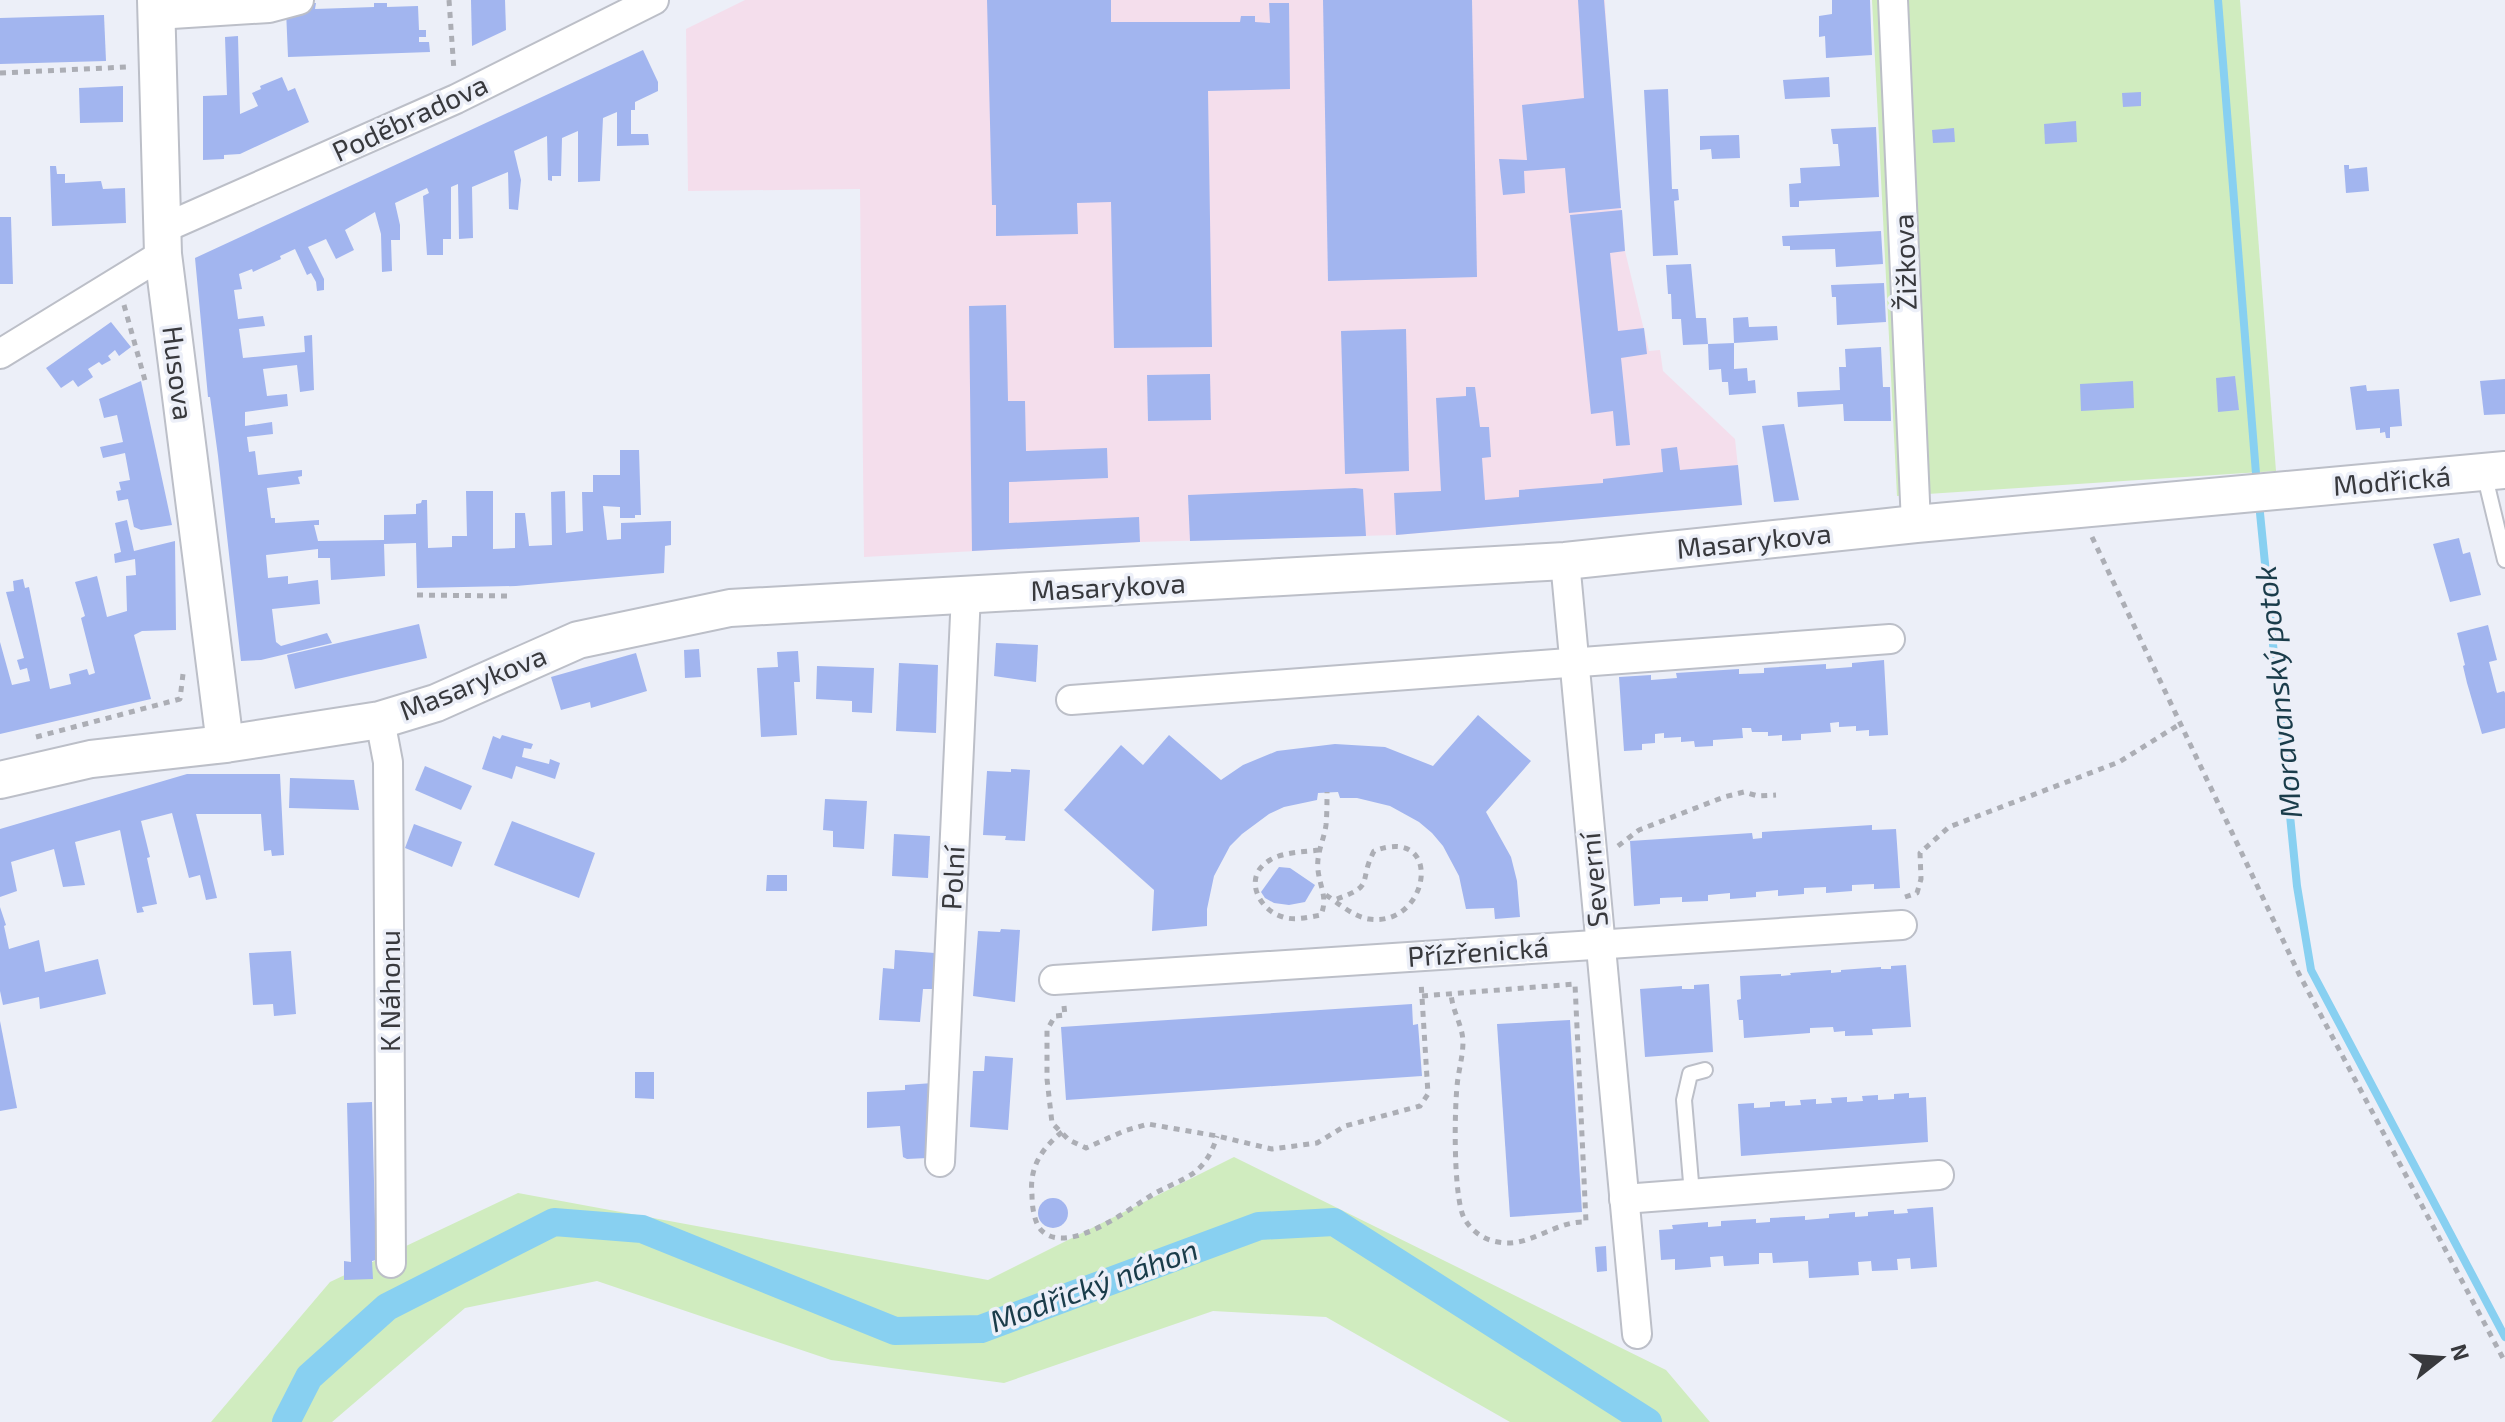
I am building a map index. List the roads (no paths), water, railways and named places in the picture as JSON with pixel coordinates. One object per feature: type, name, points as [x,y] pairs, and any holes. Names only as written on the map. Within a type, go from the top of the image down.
[{"type":"street","points":[[156,7],[269,4],[299,0]]},
{"type":"street","name":"Poděbradova","points":[[0,354],[118,282],[162,242],[654,0]]},
{"type":"street","name":"Žižkova","points":[[1893,0],[1916,524]]},
{"type":"street","name":"Husova","points":[[156,7],[162,242],[225,744]]},
{"type":"street","name":"Modřická","points":[[2237,494],[2494,471]]},
{"type":"street","name":"Masarykova","points":[[0,780],[91,759],[225,744],[380,720],[436,703],[578,640],[730,608],[1565,561],[2237,494]]},
{"type":"street","name":"Severní","points":[[1565,561],[1637,1334]]},
{"type":"street","name":"Polní","points":[[940,1162],[966,594]]},
{"type":"street","points":[[1071,700],[1890,639]]},
{"type":"street","name":"K Náhonu","points":[[380,720],[388,762],[391,1263]]},
{"type":"street","name":"Přízřenická","points":[[1058,980],[1600,943],[1899,914]]},
{"type":"street","points":[[1624,1199],[1939,1175]]},
{"type":"lane","points":[[2494,471],[2505,560]]},
{"type":"lane","points":[[1692,1194],[1684,1100],[1690,1074],[1705,1070]]},
{"type":"waterway","name":"Moravanský potok","points":[[2218,0],[2257,486]]},
{"type":"waterway","name":"Moravanský potok","points":[[2259,503],[2297,886],[2311,970],[2505,1337]]},
{"type":"waterway","name":"Modřický náhon","points":[[286,1422],[309,1377],[387,1307],[554,1222],[642,1229],[895,1331],[981,1329],[1259,1226],[1334,1222],[1648,1422]]}]
